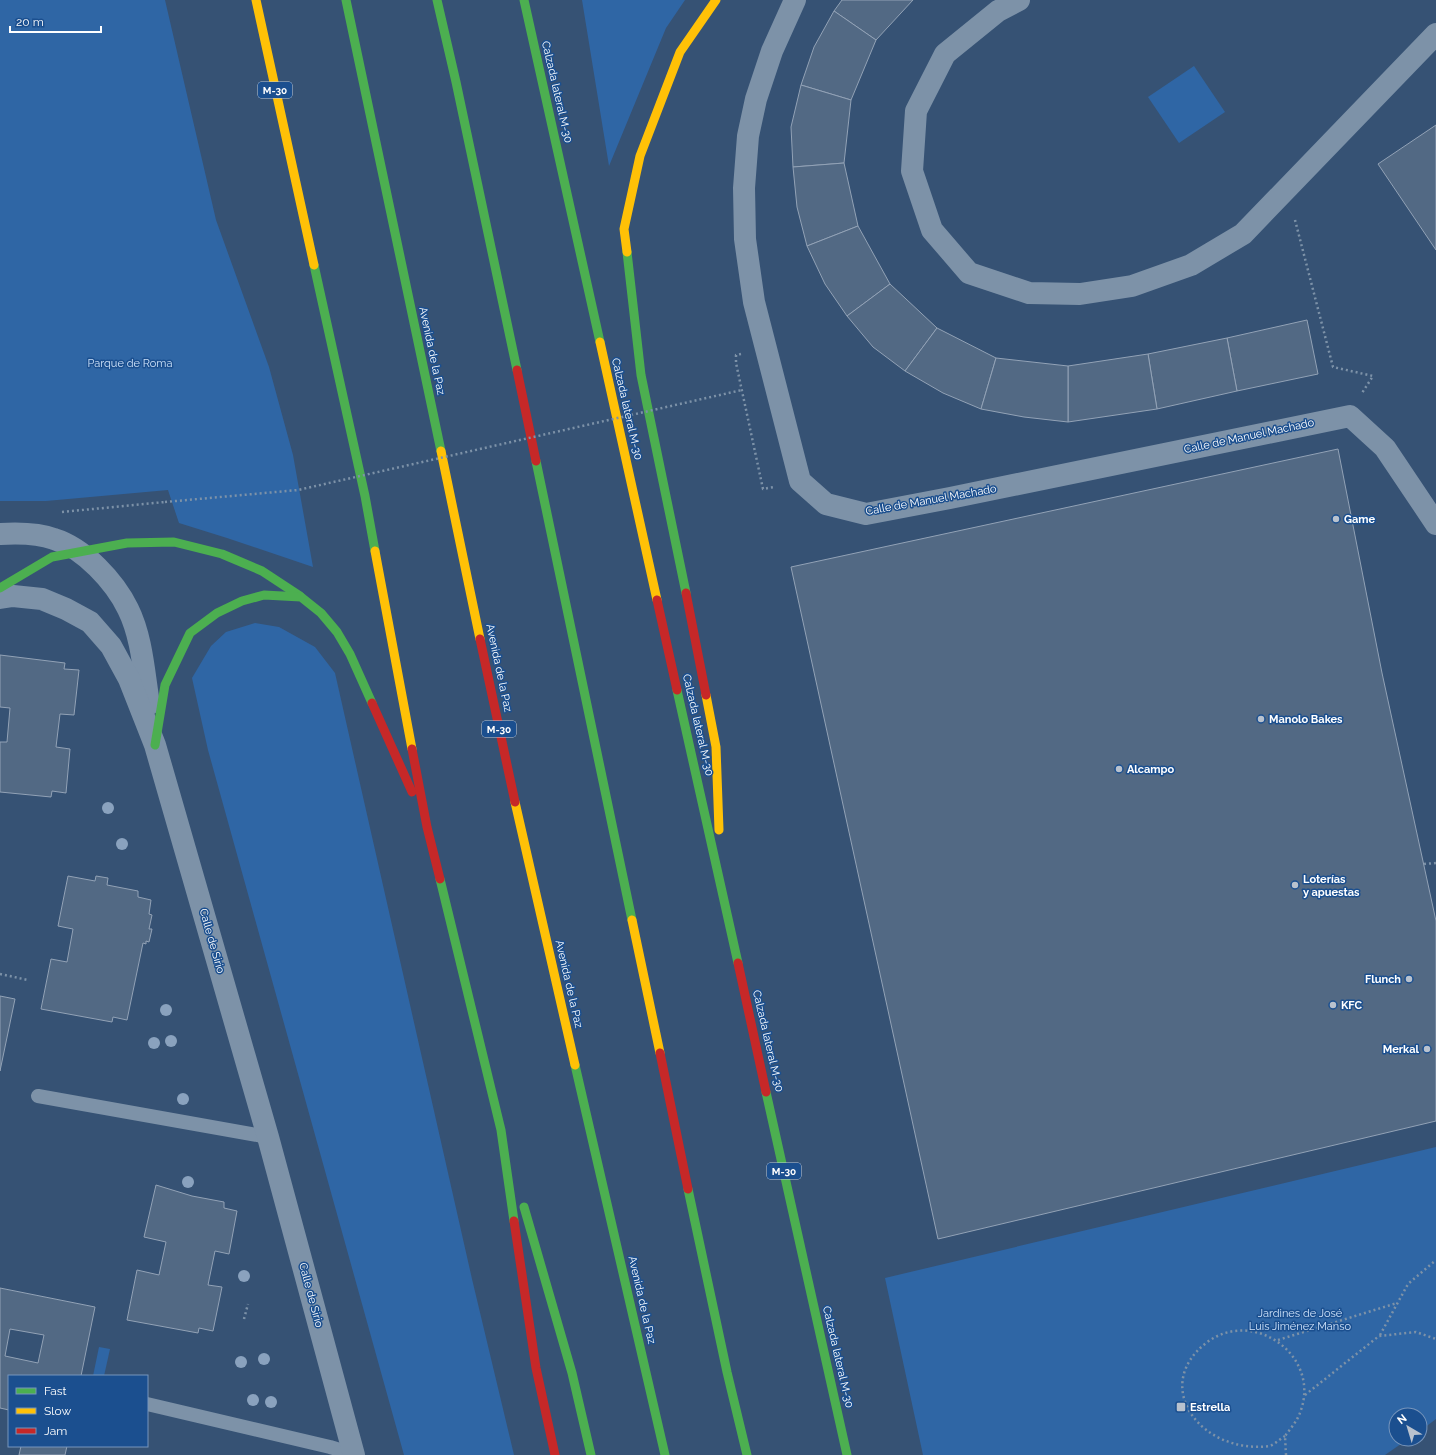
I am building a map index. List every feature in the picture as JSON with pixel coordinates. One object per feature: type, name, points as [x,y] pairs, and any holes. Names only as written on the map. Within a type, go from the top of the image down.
[{"type":"highway","name":"M-30","points":[[256,0],[365,496],[427,826],[501,1130],[536,1368],[555,1455]]},
{"type":"highway","name":"Avenida de la Paz","points":[[346,0],[513,795],[665,1455]]},
{"type":"highway","points":[[437,0],[458,90],[725,1364],[747,1455]]},
{"type":"highway","name":"Calzada lateral M-30","points":[[524,0],[848,1455]]},
{"type":"highway","points":[[716,0],[680,52],[640,156],[624,229],[641,374],[666,492],[716,747],[721,887]]},
{"type":"highway","points":[[0,588],[52,557],[127,543],[174,542],[222,554],[262,571],[301,597],[321,613],[336,632],[350,654],[427,826]]},
{"type":"highway","points":[[155,745],[165,685],[190,633],[217,613],[242,601],[264,595],[301,597]]},
{"type":"highway","points":[[501,1130],[572,1373],[591,1455]]},
{"type":"street","name":"Calle de Manuel Machado","points":[[795,0],[772,52],[756,99],[748,136],[744,188],[745,240],[754,302],[800,481],[826,504],[866,514],[1350,416]]},
{"type":"street","points":[[1019,0],[998,11],[945,54],[916,111],[912,171],[932,230],[969,273],[1028,293],[1080,294],[1132,286],[1191,265],[1244,234],[1436,34]]},
{"type":"street","points":[[1350,416],[1385,448],[1436,524]]},
{"type":"street","name":"Calle de Sirio","points":[[0,534],[21,533],[54,539],[78,551],[106,575],[116,588],[129,610],[138,638],[155,745]]},
{"type":"street","name":"Calle de Sirio","points":[[0,598],[13,596],[42,599],[66,609],[90,622],[111,646],[126,673],[155,745],[268,1137],[353,1454]]},
{"type":"lane","points":[[38,1096],[268,1137]]},
{"type":"lane","name":"Calle de Sirio","points":[[148,1404],[330,1447],[353,1454]]},
{"type":"path","points":[[1287,188],[1333,367],[1373,376],[1350,416]]},
{"type":"path","points":[[736,363],[764,489]]},
{"type":"path","points":[[56,512],[298,490],[742,390]]},
{"type":"path","points":[[1424,864],[1436,863]]},
{"type":"path","points":[[0,974],[28,980]]},
{"type":"path","points":[[1304,1395],[1380,1336],[1408,1284],[1436,1260]]},
{"type":"path","points":[[1277,1340],[1397,1303]]},
{"type":"path","points":[[244,1319],[248,1304]]},
{"type":"path","points":[[1188,1416],[1185,1411],[1182,1392],[1185,1373],[1193,1356],[1206,1343],[1223,1334],[1242,1330],[1260,1332],[1277,1340],[1291,1353],[1299,1366],[1303,1380],[1304,1395],[1301,1410],[1295,1424],[1285,1436],[1271,1446],[1260,1449]]},
{"type":"path","points":[[1380,1336],[1416,1332],[1436,1339]]},
{"type":"path","points":[[1285,1436],[1286,1455]]},
{"type":"green space","name":"Parque de Roma","points":[[0,0],[165,0],[216,220],[269,367],[293,455],[313,567],[179,523],[168,490],[46,501],[0,501]]},
{"type":"green space","points":[[582,0],[685,0],[666,28],[609,166]]},
{"type":"green space","points":[[1194,66],[1225,112],[1179,143],[1148,97]]},
{"type":"green space","points":[[255,623],[279,627],[315,647],[335,673],[472,1279],[514,1455],[404,1455],[208,750],[192,678],[211,646],[226,632]]},
{"type":"green space","name":"Jardines de José Luis Jiménez Manso","points":[[1436,1147],[1436,1419],[1428,1425],[1428,1407],[1388,1407],[1388,1447],[1396,1447],[1385,1455],[923,1455],[885,1278]]},
{"type":"green space","points":[[99,1347],[110,1349],[104,1375],[93,1375]]},
{"type":"building","points":[[842,0],[913,0],[876,40],[834,11]]},
{"type":"building","points":[[834,11],[876,40],[851,100],[801,85],[814,47]]},
{"type":"building","points":[[801,85],[851,100],[844,163],[793,167],[791,127]]},
{"type":"building","points":[[1436,125],[1436,250],[1378,164]]},
{"type":"building","points":[[844,163],[858,226],[807,246],[797,207],[793,167]]},
{"type":"building","points":[[858,226],[890,284],[847,316],[825,284],[807,246]]},
{"type":"building","points":[[890,284],[937,328],[905,371],[873,347],[847,316]]},
{"type":"building","points":[[1307,320],[1318,374],[1237,391],[1227,338]]},
{"type":"building","points":[[937,328],[996,358],[981,409],[943,393],[905,371]]},
{"type":"building","points":[[1227,338],[1237,391],[1157,409],[1148,354]]},
{"type":"building","points":[[1148,354],[1157,409],[1068,422],[1068,366]]},
{"type":"building","points":[[996,358],[1068,366],[1068,422],[1024,417],[981,409]]},
{"type":"building","name":"Alcampo","points":[[1338,449],[1382,673],[1436,921],[1436,1121],[938,1239],[791,567]]},
{"type":"building","points":[[0,655],[65,663],[64,669],[79,670],[74,715],[60,714],[56,747],[70,749],[66,793],[52,791],[51,797],[0,792],[0,742],[7,742],[10,708],[0,707]]},
{"type":"building","points":[[68,876],[95,881],[96,876],[108,878],[107,885],[138,891],[138,897],[151,900],[149,914],[152,915],[149,929],[152,929],[149,942],[146,941],[146,944],[143,943],[127,1020],[113,1017],[112,1022],[41,1009],[51,959],[67,962],[73,929],[58,926]]},
{"type":"building","points":[[0,996],[15,999],[0,1071]]},
{"type":"building","points":[[156,1185],[192,1196],[224,1202],[224,1208],[237,1211],[229,1254],[215,1251],[208,1285],[222,1287],[213,1331],[199,1328],[198,1333],[127,1320],[137,1270],[159,1275],[166,1242],[144,1237]]},
{"type":"building","points":[[0,1288],[95,1307],[81,1375],[8,1375],[8,1410],[0,1408]],"holes":[[[10,1329],[44,1335],[38,1363],[5,1356]]]},
{"type":"building","points":[[21,1447],[67,1447],[65,1455],[19,1455]]},
{"type":"traffic: fast","points":[[346,0],[441,451]]},
{"type":"traffic: fast","points":[[437,0],[456,82],[517,370]]},
{"type":"traffic: fast","points":[[524,0],[600,342]]},
{"type":"traffic: fast","points":[[627,252],[641,375],[686,593]]},
{"type":"traffic: fast","points":[[314,265],[365,496],[375,551]]},
{"type":"traffic: fast","points":[[536,461],[632,920]]},
{"type":"traffic: fast","points":[[0,588],[52,557],[127,543],[174,542],[222,554],[262,571],[300,596]]},
{"type":"traffic: fast","points":[[155,745],[165,685],[190,633],[217,613],[242,601],[264,595],[301,597],[321,613],[337,632],[350,654],[372,703]]},
{"type":"traffic: fast","points":[[677,690],[738,963]]},
{"type":"traffic: fast","points":[[440,879],[501,1130],[514,1221]]},
{"type":"traffic: fast","points":[[575,1065],[665,1455]]},
{"type":"traffic: fast","points":[[766,1092],[847,1455]]},
{"type":"traffic: fast","points":[[688,1189],[727,1372],[747,1455]]},
{"type":"traffic: fast","points":[[524,1207],[572,1373],[591,1455]]},
{"type":"traffic: slow","points":[[256,0],[314,265]]},
{"type":"traffic: slow","points":[[627,252],[624,229],[640,156],[680,52],[716,0]]},
{"type":"traffic: slow","points":[[600,342],[657,600]]},
{"type":"traffic: slow","points":[[441,451],[480,639]]},
{"type":"traffic: slow","points":[[375,551],[412,749]]},
{"type":"traffic: slow","points":[[706,695],[716,747],[719,830]]},
{"type":"traffic: slow","points":[[515,802],[575,1065]]},
{"type":"traffic: slow","points":[[632,920],[660,1053]]},
{"type":"traffic: jam","points":[[517,370],[536,461]]},
{"type":"traffic: jam","points":[[686,593],[706,695]]},
{"type":"traffic: jam","points":[[657,600],[677,690]]},
{"type":"traffic: jam","points":[[480,639],[515,802]]},
{"type":"traffic: jam","points":[[372,703],[412,792]]},
{"type":"traffic: jam","points":[[412,749],[427,827],[440,879]]},
{"type":"traffic: jam","points":[[738,963],[766,1092]]},
{"type":"traffic: jam","points":[[660,1053],[688,1189]]},
{"type":"traffic: jam","points":[[514,1221],[536,1368],[555,1455]]},
{"type":"place","name":"Game","points":[[1336,519]]},
{"type":"place","name":"Manolo Bakes","points":[[1261,719]]},
{"type":"place","name":"Alcampo","points":[[1119,769]]},
{"type":"place","name":"Loterías y apuestas","points":[[1295,885]]},
{"type":"place","name":"Flunch","points":[[1409,979]]},
{"type":"place","name":"KFC","points":[[1333,1005]]},
{"type":"place","name":"Merkal","points":[[1427,1049]]},
{"type":"place","name":"Estrella","points":[[1181,1407]]}]
